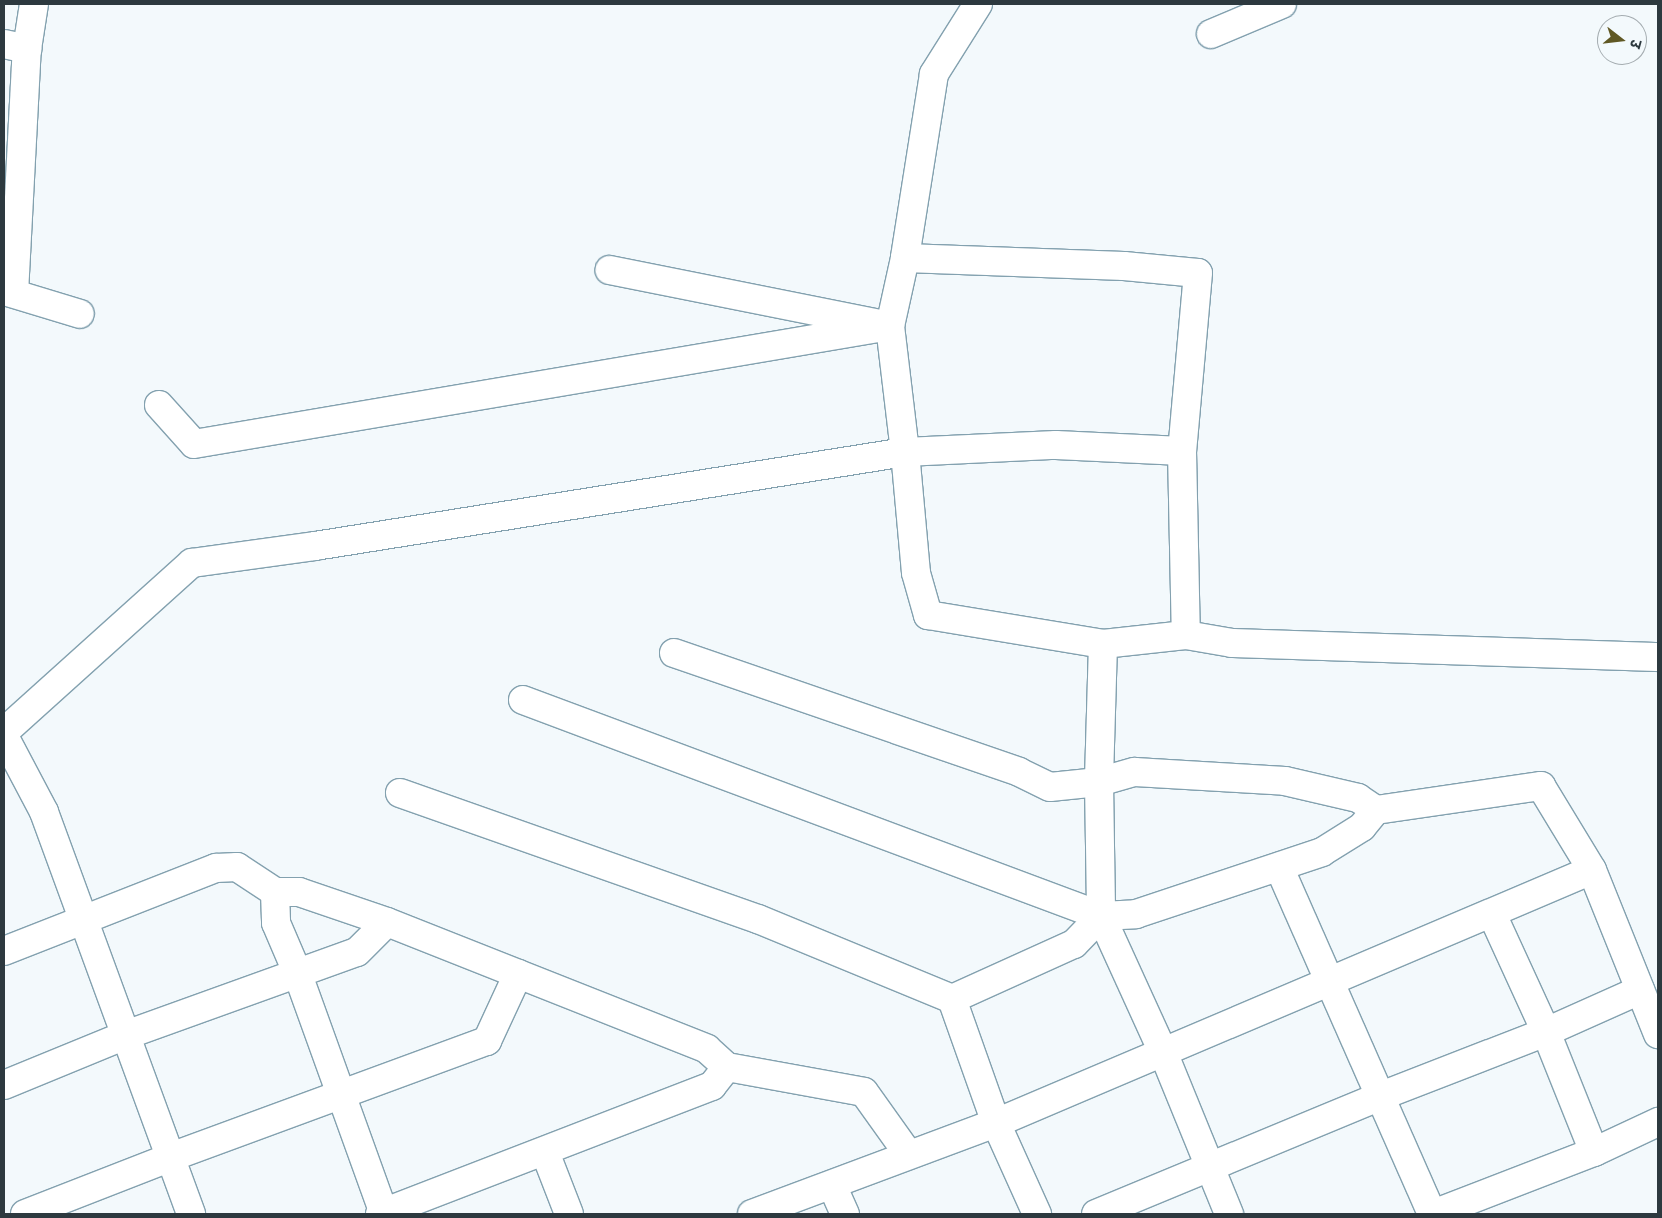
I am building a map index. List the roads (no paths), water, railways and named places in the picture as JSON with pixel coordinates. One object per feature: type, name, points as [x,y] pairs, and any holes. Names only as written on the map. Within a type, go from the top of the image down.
[{"type":"street","points":[[34,4],[15,46],[9,292],[80,314]]},
{"type":"street","points":[[978,4],[934,74],[905,258],[890,326],[906,452],[916,574],[928,615],[1103,644],[1186,635],[1232,643],[1658,657]]},
{"type":"street","points":[[1211,34],[1282,4]]},
{"type":"street","points":[[905,258],[1124,266],[1198,273],[1182,451],[1186,635]]},
{"type":"street","points":[[610,270],[890,326]]},
{"type":"street","points":[[159,405],[194,444],[890,326]]},
{"type":"street","points":[[191,1214],[44,812],[4,734],[192,563],[316,546],[906,452],[1056,446],[1182,451]]},
{"type":"street","points":[[1103,644],[1099,782],[1101,916],[1163,1052],[1229,1214]]},
{"type":"street","points":[[674,653],[1019,772],[1050,788],[1099,782],[1135,772],[1285,782],[1358,798],[1376,810],[1541,786],[1592,870],[1658,1034]]},
{"type":"street","points":[[523,700],[1101,916],[1136,914],[1322,852],[1362,827],[1376,810]]},
{"type":"street","points":[[400,793],[758,919],[952,999],[1074,944],[1101,916]]},
{"type":"street","points":[[4,951],[85,921],[216,868],[238,867],[275,892],[299,892],[387,922],[706,1049],[727,1067],[864,1092],[909,1155]]},
{"type":"street","points":[[1279,867],[1432,1214],[1594,1152],[1658,1122]]},
{"type":"street","points":[[752,1214],[996,1123],[1592,870]]},
{"type":"street","points":[[275,892],[276,923],[297,972],[339,1096],[383,1214],[712,1086],[727,1067]]},
{"type":"street","points":[[1492,914],[1546,1032],[1594,1152]]},
{"type":"street","points":[[4,1085],[126,1034],[357,952],[387,922]]},
{"type":"street","points":[[25,1214],[171,1157],[487,1041],[518,974]]},
{"type":"street","points":[[1096,1214],[1381,1096],[1546,1032],[1640,990]]},
{"type":"street","points":[[952,999],[996,1123],[1038,1214]]},
{"type":"street","points":[[545,1152],[569,1214]]},
{"type":"street","points":[[832,1185],[844,1214]]}]
